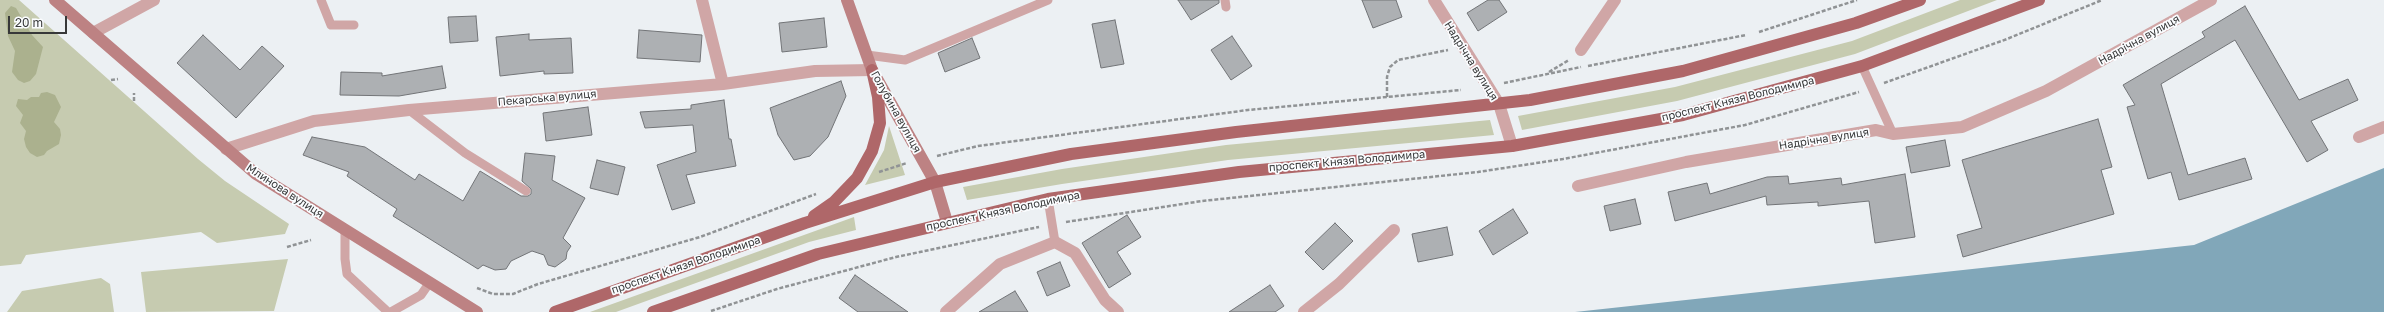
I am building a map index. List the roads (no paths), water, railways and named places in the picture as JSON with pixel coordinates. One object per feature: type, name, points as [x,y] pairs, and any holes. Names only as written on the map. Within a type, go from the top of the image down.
[{"type":"main road","name":"проспект Князя Володимира","points":[[555,312],[805,222],[935,182],[1071,154],[1236,132],[1499,104],[1683,71],[1856,24],[1920,0]]},
{"type":"main road","name":"проспект Князя Володимира","points":[[653,312],[818,254],[1048,199],[1238,172],[1512,146],[1683,115],[1862,66],[2039,0]]},
{"type":"main road","points":[[805,222],[834,202],[857,178],[872,151],[880,123],[878,97],[872,70]]},
{"type":"street","name":"Млинова вулиця","points":[[55,0],[256,174],[477,312]]},
{"type":"street","points":[[93,34],[154,0]]},
{"type":"street","points":[[702,0],[724,84]]},
{"type":"street","name":"Голубина вулиця","points":[[847,0],[872,70],[935,182],[947,222]]},
{"type":"street","name":"Надрічна вулиця","points":[[1434,0],[1499,104],[1512,146]]},
{"type":"street","points":[[1581,50],[1615,0]]},
{"type":"street","name":"Надрічна вулиця","points":[[1578,186],[1686,162],[1876,130],[1893,134],[1962,127],[2039,94],[2211,0]]},
{"type":"street","name":"Пекарська вулиця","points":[[226,149],[314,121],[409,110],[724,84],[815,72],[872,70]]},
{"type":"street","points":[[2360,137],[2384,127]]},
{"type":"street","points":[[1304,312],[1339,284],[1394,230]]},
{"type":"street","points":[[946,312],[1000,264],[1055,242],[1075,253],[1105,300],[1118,312]]},
{"type":"lane","points":[[321,0],[331,25],[354,25]]},
{"type":"lane","points":[[867,55],[905,60],[1048,0]]},
{"type":"lane","points":[[1862,66],[1893,134]]},
{"type":"lane","points":[[409,110],[465,153],[526,190]]},
{"type":"lane","points":[[1048,199],[1055,242]]},
{"type":"lane","points":[[345,230],[345,259],[347,274],[390,312],[421,295],[430,282]]},
{"type":"water","points":[[2384,168],[2384,312],[1575,312],[2194,245]]}]
